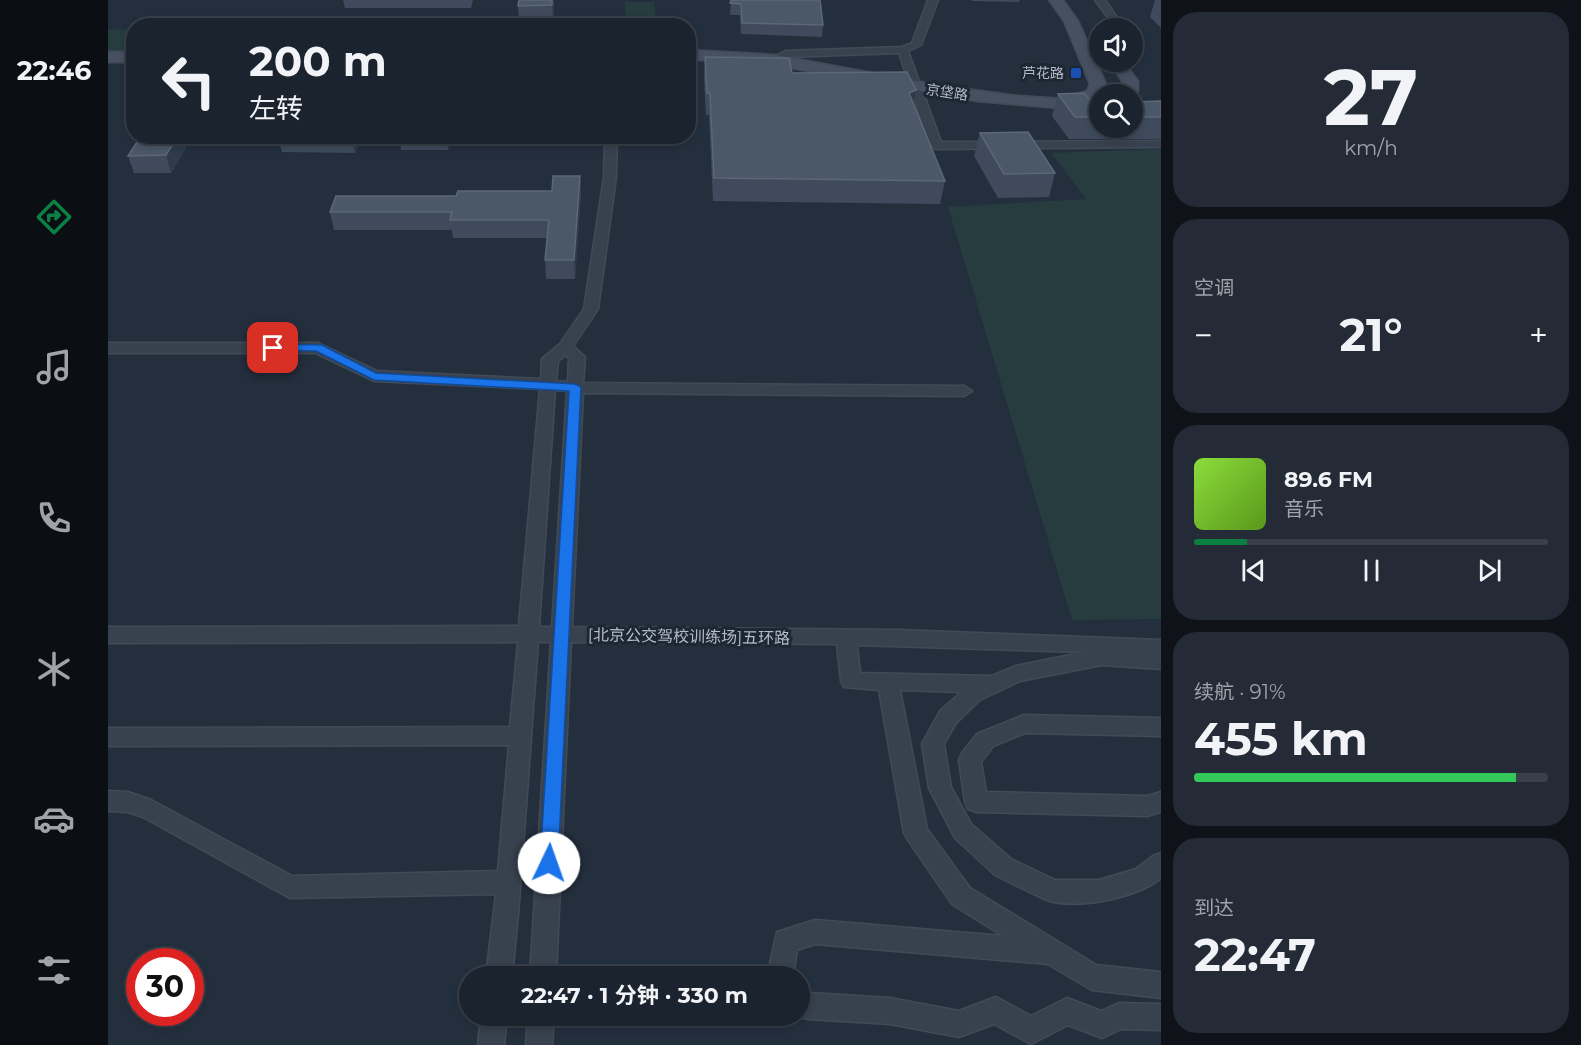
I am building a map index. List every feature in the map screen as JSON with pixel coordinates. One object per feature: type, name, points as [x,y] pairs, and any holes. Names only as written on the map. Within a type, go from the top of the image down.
[{"type":"main road","points":[[1056,0],[1071,21],[1098,84],[1088,98],[1065,103]]},
{"type":"main road","points":[[1073,0],[1086,18]]},
{"type":"main road","name":"京垡路","points":[[696,55],[773,60],[914,87],[1006,101],[1065,103]]},
{"type":"main road","points":[[108,57],[126,57]]},
{"type":"main road","points":[[1065,103],[1089,103]]},
{"type":"street","points":[[773,60],[785,54],[903,50],[916,45],[933,0]]},
{"type":"street","points":[[1100,0],[1113,18]]},
{"type":"street","points":[[903,50],[936,146],[1161,144]]},
{"type":"street","points":[[500,966],[550,359],[565,347],[591,309],[610,177],[610,144]]},
{"type":"street","points":[[544,966],[577,357],[565,347]]},
{"type":"street","points":[[108,348],[318,348],[374,376],[575,387],[964,391]]},
{"type":"street","name":"[北京公交驾校训练场]五环路","points":[[108,636],[561,635],[846,638],[1004,640],[1161,648]]},
{"type":"street","points":[[846,638],[851,681],[995,684]]},
{"type":"street","points":[[1161,661],[1102,657],[1016,674],[973,694],[948,717],[933,744],[940,788],[963,831],[1003,867],[1053,891],[1099,891],[1143,878],[1161,864]]},
{"type":"street","points":[[888,681],[916,833],[961,896],[1092,977],[1161,985]]},
{"type":"street","points":[[1161,727],[1024,724],[985,740],[970,760],[976,802],[1147,806],[1161,802]]},
{"type":"street","points":[[108,737],[520,736]]},
{"type":"street","points":[[108,801],[128,801],[151,810],[290,887],[508,882]]},
{"type":"street","points":[[782,966],[786,941],[815,932],[1052,952]]},
{"type":"street","points":[[810,1006],[890,1011],[959,1024],[996,1010],[1031,1031],[1067,1011],[1102,1025],[1119,1016],[1161,1017]]},
{"type":"street","points":[[491,1045],[493,1026]]},
{"type":"street","points":[[539,1045],[540,1026]]},
{"type":"green space","points":[[625,2],[654,2],[656,18],[626,18]]},
{"type":"green space","points":[[108,29],[126,30],[126,52],[108,52]]},
{"type":"green space","points":[[1161,149],[1161,619],[1072,620],[948,207],[1086,199],[1051,153]]},
{"type":"building","points":[[519,0],[552,0],[552,5],[518,6]]},
{"type":"building","points":[[731,0],[820,0],[823,25],[742,23],[741,4],[730,3]]},
{"type":"building","points":[[705,57],[789,58],[792,73],[907,72],[916,90],[909,93],[945,181],[714,178],[710,93],[707,93]]},
{"type":"building","points":[[1084,93],[1089,99],[1089,117],[1075,117],[1058,94]]},
{"type":"building","points":[[1161,101],[1161,117],[1143,117],[1143,102]]},
{"type":"building","points":[[1028,132],[1055,173],[1004,174],[980,133]]},
{"type":"building","points":[[136,144],[173,144],[166,155],[128,156]]},
{"type":"building","points":[[553,176],[580,176],[574,260],[545,260],[549,220],[450,220],[452,212],[330,212],[336,196],[456,196],[458,191],[552,191]]},
{"type":"place","name":"芦花路","points":[[1076,73]]},
{"type":"route","points":[[273,348],[318,348],[374,376],[575,387],[549,863]]}]
